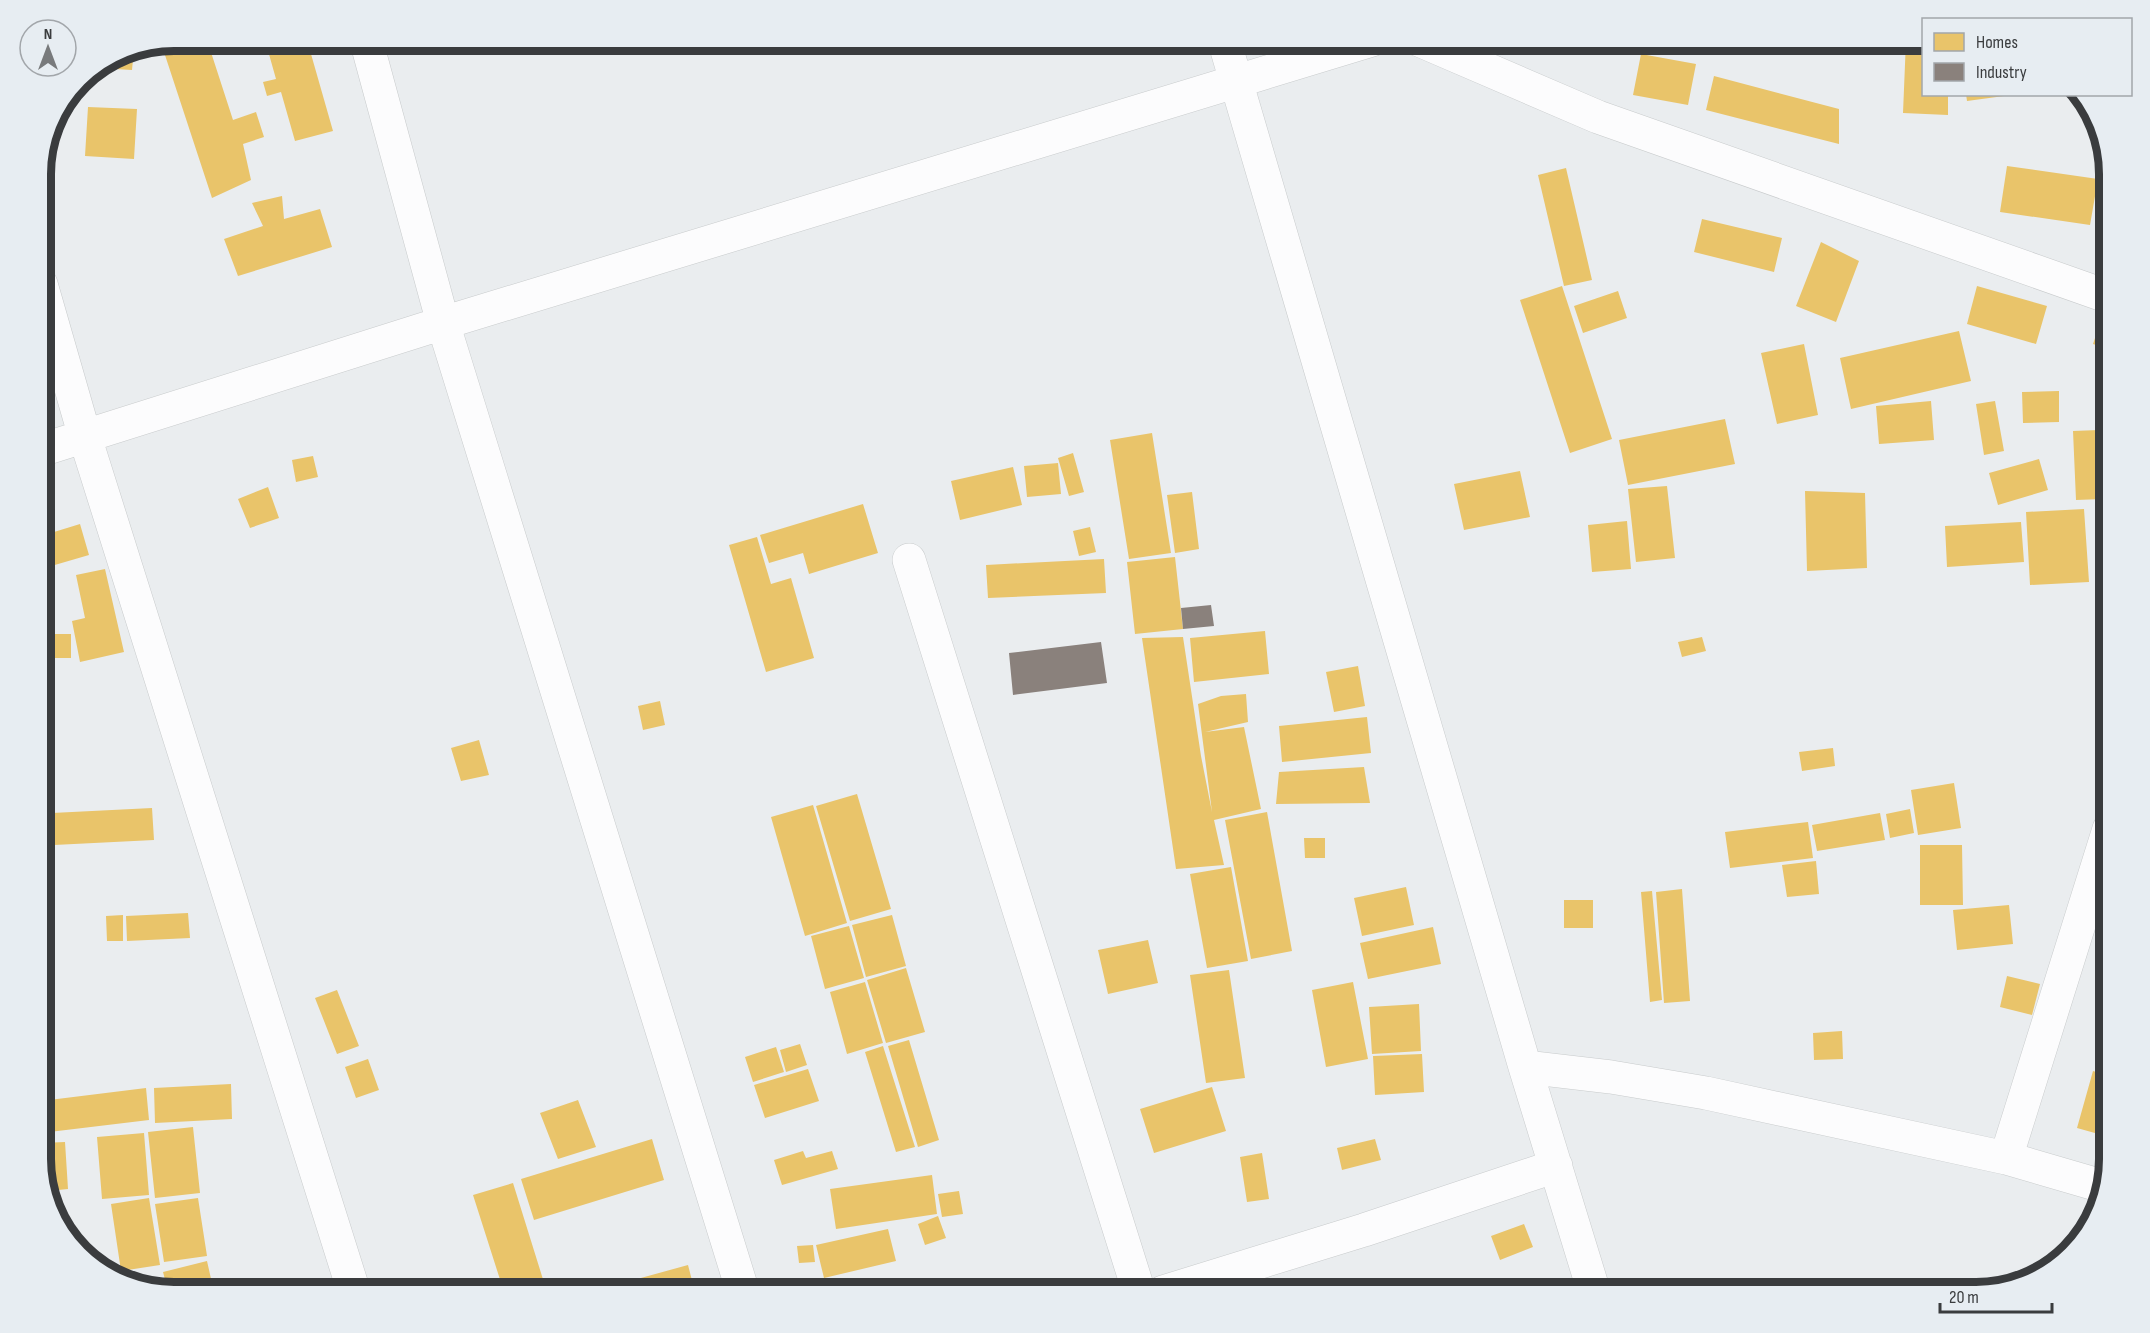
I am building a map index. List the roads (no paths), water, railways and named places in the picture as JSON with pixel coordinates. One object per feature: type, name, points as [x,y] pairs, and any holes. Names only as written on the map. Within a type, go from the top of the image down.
[{"type":"street","points":[[369,51],[443,323],[739,1282]]},
{"type":"street","points":[[1227,51],[1525,1067],[1591,1282]]},
{"type":"street","points":[[51,447],[443,323],[1336,51]]},
{"type":"street","points":[[1445,51],[1598,117],[2099,293]]},
{"type":"street","points":[[51,319],[85,436],[351,1282]]},
{"type":"street","points":[[909,560],[1136,1282]]},
{"type":"street","points":[[2006,1158],[2099,861]]},
{"type":"street","points":[[1525,1067],[1611,1077],[1706,1093],[2006,1158],[2096,1184]]},
{"type":"street","points":[[1198,1282],[1556,1166]]}]
